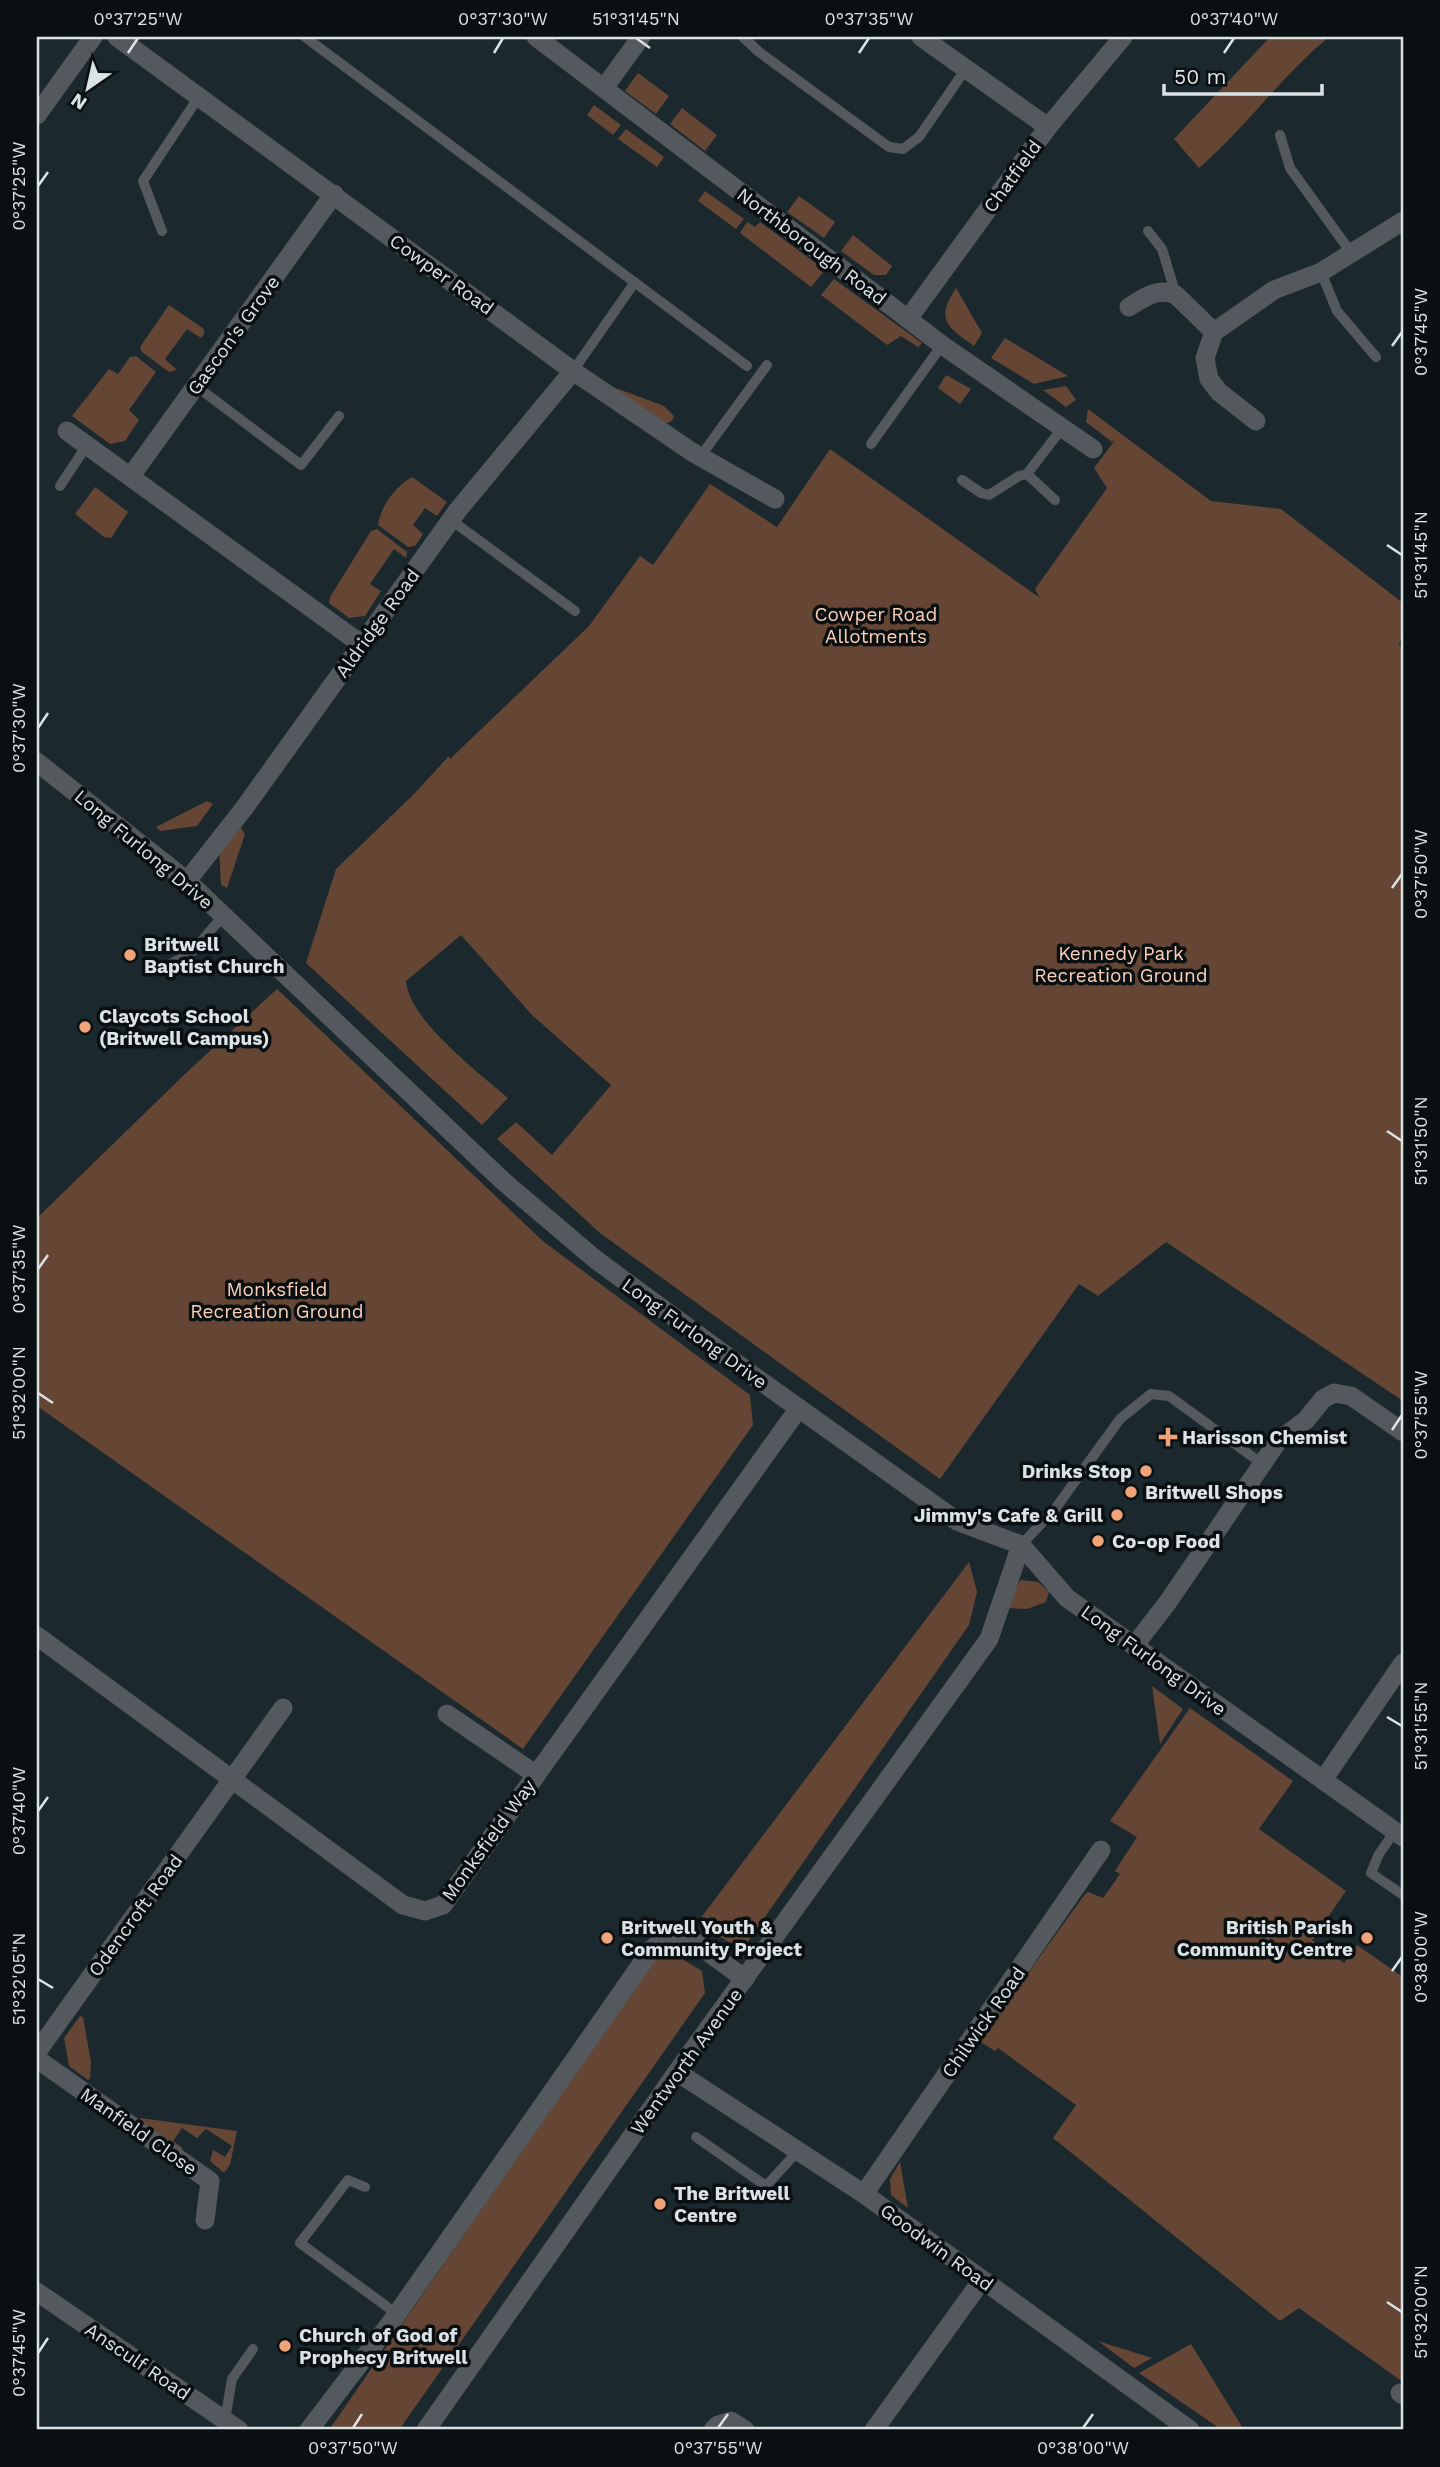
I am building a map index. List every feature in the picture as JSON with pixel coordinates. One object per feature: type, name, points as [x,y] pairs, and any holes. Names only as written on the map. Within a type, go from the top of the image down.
[{"type":"street","points":[[37,115],[93,37]]},
{"type":"street","name":"Cowper Road","points":[[117,37],[200,95],[573,370],[700,457],[775,499]]},
{"type":"street","name":"Northborough Road","points":[[536,37],[942,345],[1093,449]]},
{"type":"street","points":[[604,88],[641,37]]},
{"type":"street","points":[[921,37],[1048,127]]},
{"type":"street","name":"Chatfield","points":[[908,319],[1048,127],[1123,37]]},
{"type":"street","name":"Gascon's Grove","points":[[131,476],[334,194]]},
{"type":"street","points":[[1256,421],[1219,392],[1209,379],[1205,358],[1214,332],[1274,290],[1321,272],[1403,221]]},
{"type":"street","points":[[1129,307],[1151,294],[1169,292],[1177,295],[1214,332]]},
{"type":"street","name":"Aldridge Road","points":[[187,881],[245,807],[451,520],[573,370]]},
{"type":"street","points":[[67,432],[361,644]]},
{"type":"street","name":"Long Furlong Drive","points":[[37,762],[187,881],[503,1181],[595,1259],[957,1521],[1021,1545],[1067,1598],[1399,1834]]},
{"type":"street","points":[[1134,1646],[1168,1602],[1261,1463],[1278,1441],[1306,1420],[1323,1399],[1334,1393],[1350,1396],[1403,1432]]},
{"type":"street","name":"Monksfield Way","points":[[37,1636],[403,1905],[425,1911],[443,1905],[799,1408]]},
{"type":"street","name":"Wentworth Avenue","points":[[426,2430],[677,2072],[989,1639],[1021,1545]]},
{"type":"street","points":[[1323,1780],[1403,1663]]},
{"type":"street","name":"Odencroft Road","points":[[37,2052],[283,1708]]},
{"type":"street","points":[[447,1714],[535,1774]]},
{"type":"street","name":"Chilwick Road","points":[[864,2194],[1101,1850]]},
{"type":"street","points":[[309,2430],[397,2314],[652,1949],[669,1934],[685,1935],[745,1979]]},
{"type":"street","name":"Manfield Close","points":[[37,2059],[210,2181],[205,2220]]},
{"type":"street","name":"Goodwin Road","points":[[677,2072],[864,2194],[1183,2428]]},
{"type":"street","points":[[874,2430],[982,2280]]},
{"type":"street","name":"Ansculf Road","points":[[37,2292],[232,2425]]},
{"type":"street","points":[[713,2430],[718,2425],[732,2421],[745,2430]]},
{"type":"lane","points":[[305,37],[747,366]]},
{"type":"lane","points":[[743,37],[759,52],[889,147],[903,149],[919,136],[965,70]]},
{"type":"lane","points":[[162,231],[143,181],[200,95]]},
{"type":"lane","points":[[1280,135],[1290,168],[1352,254]]},
{"type":"lane","points":[[1148,231],[1162,249],[1177,295]]},
{"type":"lane","points":[[1321,272],[1337,311],[1376,357]]},
{"type":"lane","points":[[573,370],[635,282]]},
{"type":"lane","points":[[871,444],[942,345]]},
{"type":"lane","points":[[700,457],[767,365]]},
{"type":"lane","points":[[196,386],[300,465],[339,416]]},
{"type":"lane","points":[[962,480],[981,493],[989,495],[1019,475],[1027,474],[1063,427]]},
{"type":"lane","points":[[60,486],[87,445]]},
{"type":"lane","points":[[1027,474],[1055,500]]},
{"type":"lane","points":[[451,520],[575,611]]},
{"type":"lane","points":[[167,967],[191,953],[224,915]]},
{"type":"lane","points":[[1021,1545],[1055,1509],[1120,1419],[1151,1394],[1169,1396],[1261,1463]]},
{"type":"lane","points":[[1399,1834],[1379,1854],[1371,1873],[1403,1895]]},
{"type":"lane","points":[[696,2137],[766,2186],[798,2151]]},
{"type":"lane","points":[[365,2187],[348,2180],[300,2243],[397,2314]]},
{"type":"lane","points":[[232,2425],[232,2379],[253,2349]]},
{"type":"green space","points":[[1270,37],[1329,37],[1295,68],[1199,168],[1174,139]]},
{"type":"green space","points":[[638,73],[669,96],[656,114],[625,91]]},
{"type":"green space","points":[[594,105],[621,125],[613,135],[587,115]]},
{"type":"green space","points":[[682,108],[717,135],[705,151],[670,124]]},
{"type":"green space","points":[[626,129],[664,157],[657,167],[618,139]]},
{"type":"green space","points":[[705,191],[744,219],[736,229],[698,201]]},
{"type":"green space","points":[[799,196],[835,222],[824,238],[787,212]]},
{"type":"green space","points":[[747,222],[755,227],[760,222],[825,270],[811,287],[740,233]]},
{"type":"green space","points":[[853,235],[892,266],[886,275],[874,275],[841,251]]},
{"type":"green space","points":[[834,279],[922,343],[918,347],[901,336],[887,345],[821,295]]},
{"type":"green space","points":[[956,288],[982,333],[974,346],[947,322],[946,308]]},
{"type":"green space","points":[[169,305],[204,329],[204,334],[201,338],[187,329],[165,359],[177,370],[169,372],[142,352],[140,347]]},
{"type":"green space","points":[[1005,338],[1068,376],[1034,384],[991,358]]},
{"type":"green space","points":[[136,356],[156,372],[129,410],[139,420],[125,441],[110,444],[72,416],[109,369],[118,374],[130,357]]},
{"type":"green space","points":[[946,375],[971,389],[960,404],[938,388]]},
{"type":"green space","points":[[1066,386],[1076,400],[1066,407],[1043,390]]},
{"type":"green space","points":[[613,387],[664,406],[674,416],[672,421],[663,425]]},
{"type":"green space","name":"Kennedy Park Recreation Ground","points":[[1088,409],[1211,501],[1281,509],[1403,603],[1403,631],[1399,645],[1403,649],[1403,1401],[1166,1242],[1098,1296],[1079,1284],[940,1479],[600,1233],[497,1139],[516,1122],[552,1155],[611,1085],[532,1015],[461,935],[406,981],[410,996],[432,1029],[508,1098],[482,1125],[306,963],[336,869],[413,795],[449,756],[450,759],[589,626],[640,556],[653,565],[710,484],[777,527],[830,449],[1040,598],[1035,589],[1107,488],[1094,468],[1115,440],[1112,442],[1086,422]]},
{"type":"green space","points":[[412,477],[447,502],[437,516],[425,508],[413,525],[423,534],[415,546],[408,547],[378,525],[382,510],[390,497],[400,485]]},
{"type":"green space","points":[[95,487],[128,512],[111,538],[104,537],[75,514]]},
{"type":"green space","points":[[377,529],[407,552],[406,558],[394,549],[370,584],[381,591],[365,616],[349,618],[329,603],[330,597],[371,531]]},
{"type":"green space","points":[[207,801],[213,804],[197,826],[160,831],[156,827]]},
{"type":"green space","points":[[240,826],[245,834],[227,888],[221,885],[219,846]]},
{"type":"green space","name":"Monksfield Recreation Ground","points":[[277,989],[544,1242],[750,1395],[753,1425],[523,1749],[37,1406],[37,1218]]},
{"type":"green space","points":[[969,1562],[977,1592],[969,1625],[742,1950],[697,1923]]},
{"type":"green space","points":[[1021,1580],[1038,1582],[1049,1592],[1046,1602],[1027,1609],[1006,1608],[1010,1593]]},
{"type":"green space","points":[[1152,1686],[1183,1709],[1160,1744]]},
{"type":"green space","points":[[1190,1708],[1293,1781],[1259,1829],[1346,1891],[1312,1940],[1344,1963],[1357,1945],[1403,1977],[1403,2382],[1299,2308],[1280,2321],[1053,2138],[1076,2105],[998,2048],[995,2051],[979,2041],[1085,1894],[1088,1892],[1103,1898],[1120,1874],[1115,1871],[1137,1837],[1110,1821]]},
{"type":"green space","points":[[677,1956],[702,1971],[705,1993],[399,2430],[329,2430],[654,1959]]},
{"type":"green space","points":[[80,2016],[83,2017],[91,2062],[88,2080],[69,2066],[64,2038]]},
{"type":"green space","points":[[140,2118],[237,2131],[230,2165],[224,2173],[210,2161],[213,2150],[225,2157],[232,2146],[206,2129],[197,2138],[182,2128],[173,2141],[183,2148],[181,2150],[138,2122]]},
{"type":"green space","points":[[900,2162],[908,2208],[891,2195],[890,2179]]},
{"type":"green space","points":[[1098,2341],[1152,2358],[1134,2368]]},
{"type":"green space","points":[[1191,2344],[1244,2430],[1222,2430],[1139,2373]]},
{"type":"place","name":"Britwell Baptist Church","points":[[130,955]]},
{"type":"place","name":"Claycots School (Britwell Campus)","points":[[85,1027]]},
{"type":"place","name":"Harisson Chemist","points":[[1168,1437]]},
{"type":"place","name":"Drinks Stop","points":[[1146,1471]]},
{"type":"place","name":"Britwell Shops","points":[[1131,1492]]},
{"type":"place","name":"Jimmy's Cafe & Grill","points":[[1117,1515]]},
{"type":"place","name":"Co-op Food","points":[[1098,1541]]},
{"type":"place","name":"Britwell Youth & Community Project","points":[[607,1938]]},
{"type":"place","name":"British Parish Community Centre","points":[[1367,1938]]},
{"type":"place","name":"The Britwell Centre","points":[[660,2204]]},
{"type":"place","name":"Church of God of Prophecy Britwell","points":[[285,2346]]},
{"type":"park label","name":"Cowper Road Allotments","points":[[876,625]]}]
